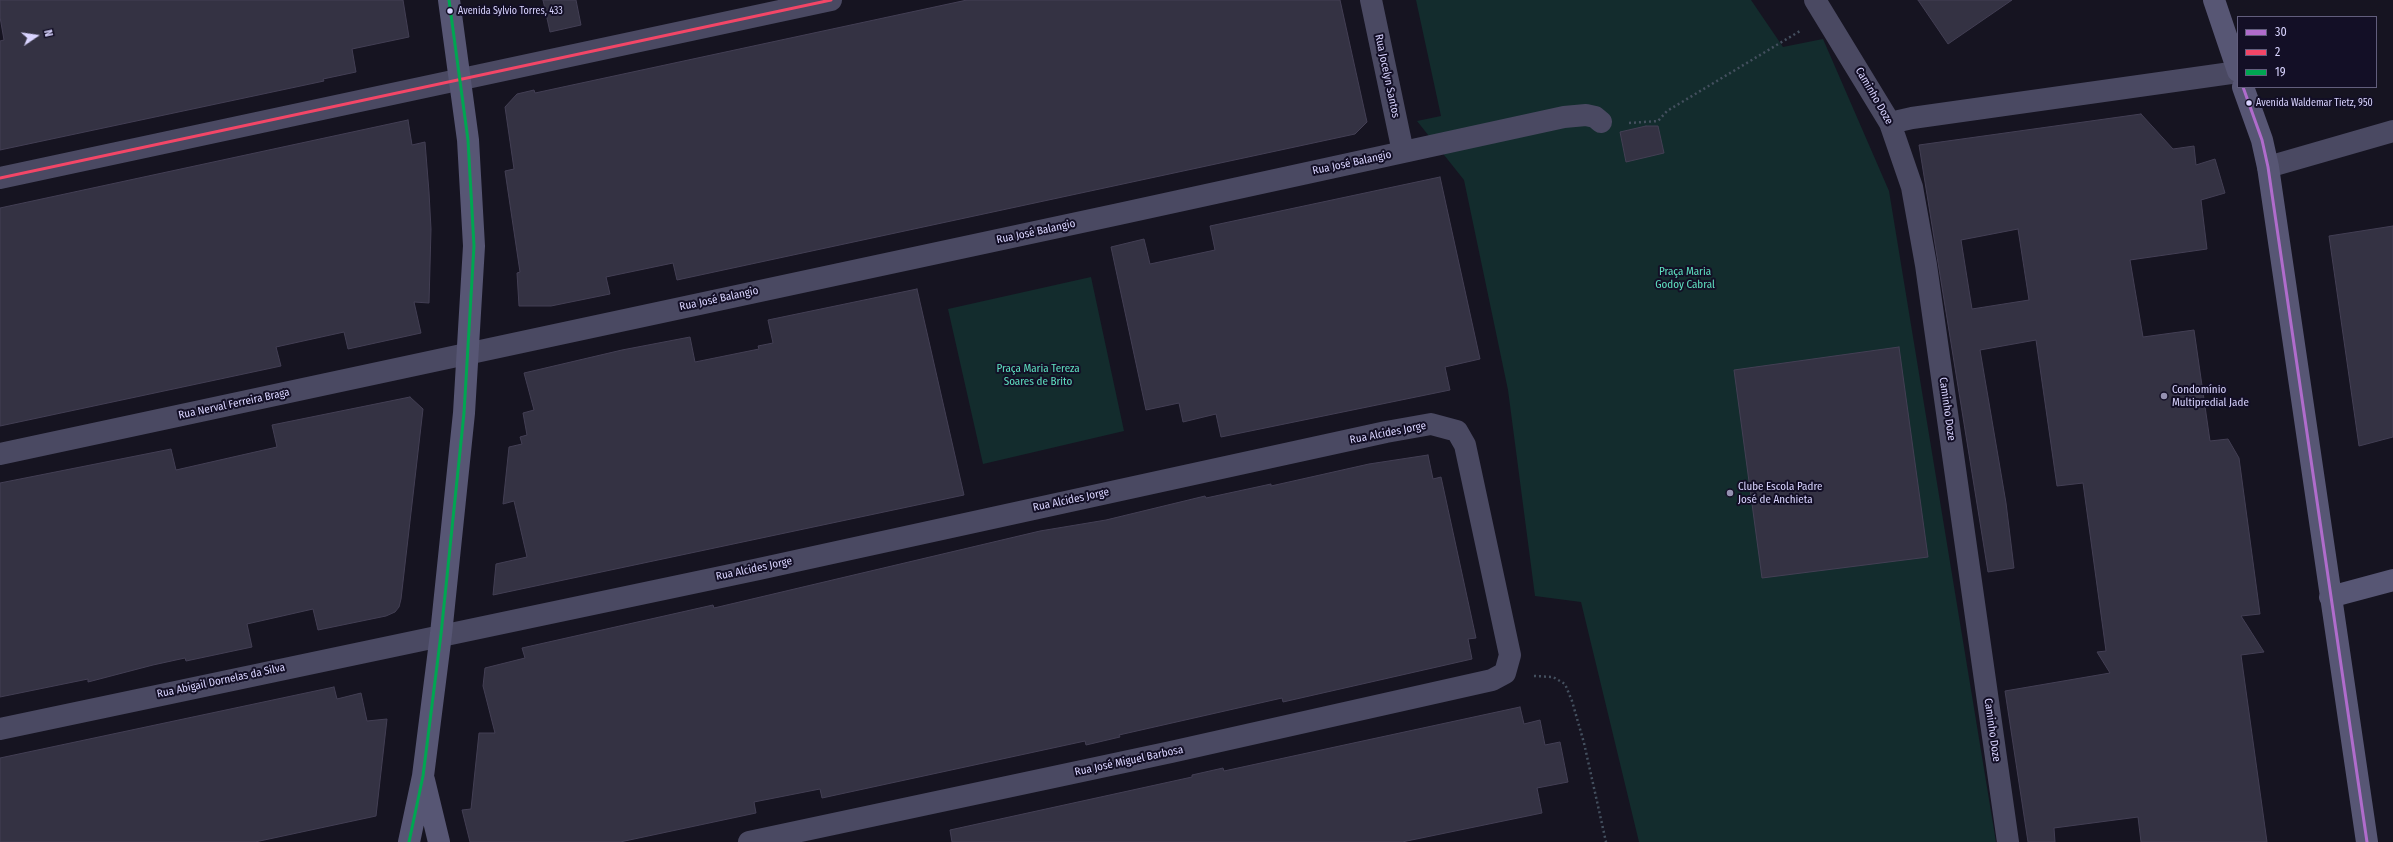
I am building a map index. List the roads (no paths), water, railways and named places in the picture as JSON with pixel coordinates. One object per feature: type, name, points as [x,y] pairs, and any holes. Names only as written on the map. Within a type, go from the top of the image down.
[{"type":"street","points":[[409,842],[423,776],[442,634],[464,413],[474,246],[468,140],[449,0]]},
{"type":"street","points":[[0,178],[460,81],[831,0]]},
{"type":"street","name":"Rua Jocelyn Santos","points":[[1371,0],[1403,152]]},
{"type":"street","points":[[2214,0],[2237,68]]},
{"type":"street","name":"Caminho Doze","points":[[1820,7],[1890,122],[1912,187],[1926,264],[2008,842]]},
{"type":"street","points":[[1890,122],[2237,71]]},
{"type":"street","points":[[2244,88],[2262,140],[2268,166],[2367,842]]},
{"type":"street","name":"Rua José Balangio","points":[[468,353],[1564,117],[1586,115],[1601,122]]},
{"type":"street","points":[[2268,166],[2393,131]]},
{"type":"street","name":"Rua Nerval Ferreira Braga","points":[[0,454],[468,353]]},
{"type":"street","name":"Rua Alcides Jorge","points":[[442,634],[759,569],[1386,432],[1431,424],[1457,431],[1465,445],[1510,655],[1505,672]]},
{"type":"street","points":[[2330,597],[2393,580]]},
{"type":"street","name":"Rua Abigail Dornelas da Silva","points":[[0,729],[442,634]]},
{"type":"street","name":"Rua José Miguel Barbosa","points":[[749,842],[1232,739],[1492,680],[1505,672]]},
{"type":"street","points":[[423,776],[439,842]]},
{"type":"place","name":"Avenida Sylvio Torres, 433","points":[[450,11]]},
{"type":"place","name":"Avenida Waldemar Tietz, 950","points":[[2249,103]]},
{"type":"place","name":"Condomínio Multipredial Jade","points":[[2164,396]]},
{"type":"place","name":"Clube Escola Padre José de Anchieta","points":[[1730,493]]},
{"type":"park label","name":"Praça Maria Godoy Cabral","points":[[1685,278]]},
{"type":"park label","name":"Praça Maria Tereza Soares de Brito","points":[[1038,375]]}]
